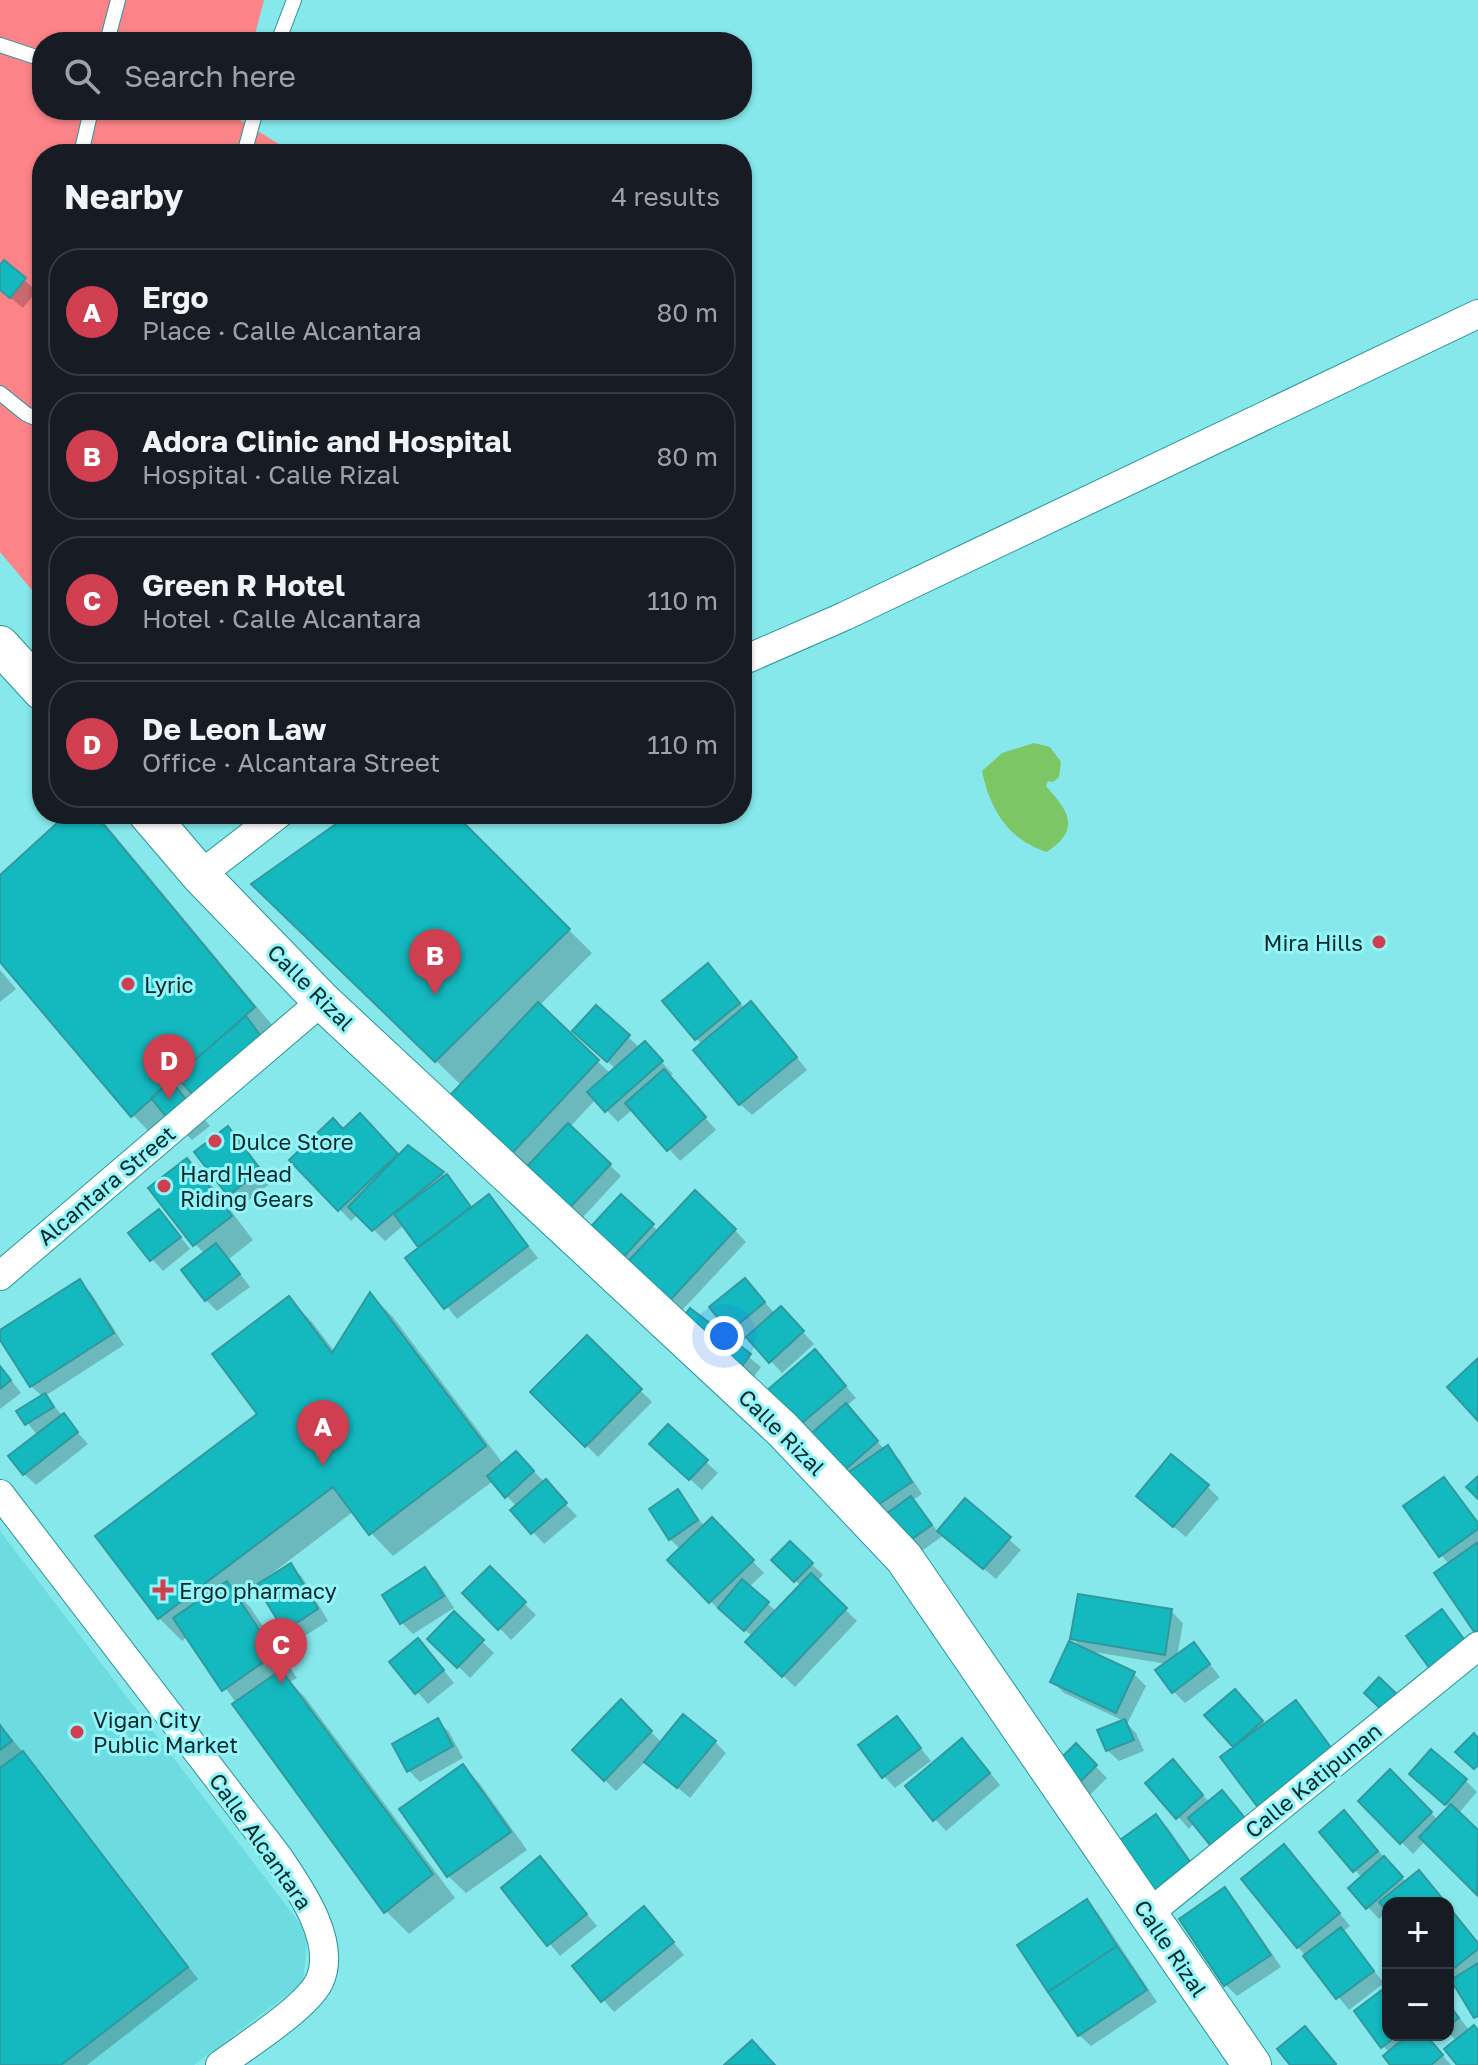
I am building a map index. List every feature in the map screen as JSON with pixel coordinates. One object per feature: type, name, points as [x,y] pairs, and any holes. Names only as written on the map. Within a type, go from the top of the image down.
[{"type":"main road","points":[[0,645],[32,680]]},
{"type":"main road","name":"Calle Rizal","points":[[157,824],[200,875],[322,1001],[783,1430],[904,1558],[1252,2065]]},
{"type":"street","points":[[752,657],[845,616],[1478,314]]},
{"type":"street","points":[[200,875],[266,824]]},
{"type":"street","name":"Alcantara Street","points":[[1,1273],[322,1001]]},
{"type":"street","name":"Calle Alcantara","points":[[0,1494],[279,1858],[317,1922],[325,1962],[318,1983],[299,2005],[220,2065]]},
{"type":"street","name":"Calle Katipunan","points":[[1148,1914],[1478,1646]]},
{"type":"lane","points":[[110,32],[118,0]]},
{"type":"lane","points":[[282,32],[294,0]]},
{"type":"lane","points":[[0,45],[32,56]]},
{"type":"lane","points":[[83,144],[89,120]]},
{"type":"lane","points":[[247,144],[253,120]]},
{"type":"lane","points":[[0,393],[32,417]]},
{"type":"shaded area","points":[[0,0],[264,0],[256,32],[32,32],[32,120],[240,120],[279,144],[32,144],[32,590],[0,552]]},
{"type":"shaded area","points":[[1034,743],[1050,747],[1061,762],[1059,777],[1053,782],[1048,781],[1046,786],[1068,819],[1065,835],[1047,852],[1033,847],[1011,831],[990,798],[982,771],[1002,753]]},
{"type":"shaded area","name":"Vigan City Public Market","points":[[0,1531],[308,1934],[303,1983],[194,2065],[0,2065]]},
{"type":"building","points":[[4,260],[26,278],[10,298],[0,290],[0,265]]},
{"type":"building","name":"Lyric","points":[[56,824],[103,824],[255,1007],[131,1117],[0,962],[0,875]]},
{"type":"building","points":[[336,824],[465,824],[570,929],[435,1062],[251,884]]},
{"type":"building","points":[[708,963],[740,1003],[695,1040],[662,1001]]},
{"type":"building","points":[[751,1001],[797,1057],[739,1105],[693,1050]]},
{"type":"building","points":[[538,1002],[599,1060],[500,1166],[438,1108]]},
{"type":"building","points":[[596,1005],[630,1035],[607,1062],[572,1031]]},
{"type":"building","points":[[246,1016],[263,1039],[195,1097],[176,1076]]},
{"type":"building","points":[[645,1041],[663,1061],[605,1112],[587,1092]]},
{"type":"building","points":[[664,1069],[706,1117],[667,1151],[625,1103]]},
{"type":"building","points":[[171,1081],[188,1102],[168,1119],[151,1098]]},
{"type":"building","points":[[360,1113],[398,1154],[338,1211],[289,1160],[333,1118],[343,1129]]},
{"type":"building","points":[[568,1123],[611,1164],[561,1217],[518,1176]]},
{"type":"building","points":[[228,1126],[261,1170],[228,1196],[194,1152]]},
{"type":"building","points":[[408,1145],[444,1172],[372,1231],[348,1207]]},
{"type":"building","points":[[187,1158],[232,1216],[193,1246],[148,1188]]},
{"type":"building","points":[[447,1174],[471,1207],[418,1247],[394,1214]]},
{"type":"building","points":[[695,1190],[736,1229],[660,1311],[618,1272]]},
{"type":"building","points":[[489,1194],[528,1246],[444,1309],[405,1258]]},
{"type":"building","points":[[621,1194],[654,1224],[616,1265],[583,1235]]},
{"type":"building","points":[[159,1209],[181,1237],[150,1261],[128,1233]]},
{"type":"building","points":[[216,1243],[240,1274],[205,1301],[181,1270]]},
{"type":"building","points":[[745,1278],[765,1302],[729,1332],[709,1307]]},
{"type":"building","points":[[80,1279],[114,1333],[30,1387],[0,1340],[0,1330]]},
{"type":"building","points":[[370,1292],[486,1446],[369,1535],[333,1487],[158,1619],[95,1536],[257,1414],[212,1354],[289,1296],[332,1353]]},
{"type":"building","points":[[781,1306],[804,1331],[769,1363],[746,1337]]},
{"type":"building","points":[[690,1308],[751,1354],[737,1373],[676,1327]]},
{"type":"building","points":[[587,1335],[642,1389],[585,1447],[530,1392]]},
{"type":"building","points":[[815,1349],[846,1386],[796,1428],[765,1392]]},
{"type":"building","points":[[1478,1358],[1478,1421],[1447,1387]]},
{"type":"building","points":[[0,1366],[11,1380],[0,1389]]},
{"type":"building","points":[[45,1393],[54,1407],[25,1425],[16,1411]]},
{"type":"building","points":[[846,1403],[878,1441],[838,1476],[806,1438]]},
{"type":"building","points":[[64,1413],[78,1432],[23,1475],[8,1456]]},
{"type":"building","points":[[668,1424],[708,1460],[689,1480],[649,1444]]},
{"type":"building","points":[[888,1445],[912,1482],[870,1510],[846,1474]]},
{"type":"building","points":[[516,1451],[534,1471],[505,1498],[487,1476]]},
{"type":"building","points":[[1171,1454],[1209,1485],[1173,1527],[1136,1496]]},
{"type":"building","points":[[1478,1476],[1478,1499],[1466,1487]]},
{"type":"building","points":[[1444,1477],[1478,1523],[1478,1529],[1439,1557],[1403,1506]]},
{"type":"building","points":[[546,1479],[567,1503],[531,1534],[510,1510]]},
{"type":"building","points":[[678,1489],[698,1520],[669,1540],[649,1509]]},
{"type":"building","points":[[911,1496],[932,1525],[906,1543],[886,1514]]},
{"type":"building","points":[[965,1498],[1011,1537],[983,1569],[937,1531]]},
{"type":"building","points":[[712,1517],[754,1560],[709,1603],[667,1560]]},
{"type":"building","points":[[790,1541],[813,1563],[794,1582],[771,1560]]},
{"type":"building","points":[[1478,1542],[1478,1631],[1475,1633],[1434,1573]]},
{"type":"building","points":[[291,1563],[318,1609],[284,1631],[256,1585]]},
{"type":"building","points":[[490,1566],[526,1602],[498,1630],[462,1593]]},
{"type":"building","points":[[425,1567],[444,1596],[400,1624],[382,1595]]},
{"type":"building","points":[[811,1573],[847,1608],[782,1677],[745,1642]]},
{"type":"building","points":[[742,1579],[769,1602],[744,1631],[718,1608]]},
{"type":"building","points":[[227,1581],[275,1654],[222,1691],[173,1618]]},
{"type":"building","points":[[1078,1594],[1172,1609],[1165,1655],[1070,1639]]},
{"type":"building","points":[[1442,1609],[1469,1646],[1433,1673],[1406,1636]]},
{"type":"building","points":[[454,1611],[484,1640],[457,1668],[427,1639]]},
{"type":"building","points":[[418,1638],[444,1670],[415,1694],[389,1662]]},
{"type":"building","points":[[1069,1641],[1135,1672],[1116,1713],[1050,1682]]},
{"type":"building","points":[[1194,1642],[1210,1664],[1172,1693],[1155,1670]]},
{"type":"building","points":[[281,1670],[433,1874],[384,1913],[232,1704]]},
{"type":"building","points":[[1379,1677],[1402,1699],[1387,1715],[1364,1693]]},
{"type":"building","points":[[1235,1689],[1263,1721],[1233,1747],[1204,1715]]},
{"type":"building","points":[[621,1699],[652,1731],[604,1781],[572,1750]]},
{"type":"building","points":[[1296,1700],[1338,1757],[1263,1814],[1220,1757]]},
{"type":"building","points":[[683,1714],[716,1741],[677,1788],[644,1762]]},
{"type":"building","points":[[897,1716],[921,1748],[882,1778],[858,1745]]},
{"type":"building","points":[[438,1718],[453,1746],[407,1772],[392,1744]]},
{"type":"building","points":[[1125,1719],[1134,1740],[1106,1751],[1097,1730]]},
{"type":"building","points":[[0,1725],[12,1741],[0,1750]]},
{"type":"building","points":[[1474,1733],[1478,1738],[1478,1765],[1474,1769],[1455,1752]]},
{"type":"building","points":[[962,1738],[990,1773],[933,1821],[905,1786]]},
{"type":"building","points":[[1076,1743],[1097,1765],[1072,1790],[1051,1768]]},
{"type":"building","points":[[1431,1749],[1467,1779],[1445,1805],[1409,1774]]},
{"type":"building","points":[[23,1751],[188,1967],[61,2065],[0,2065],[0,1768]]},
{"type":"building","points":[[1173,1759],[1203,1795],[1176,1819],[1145,1783]]},
{"type":"building","points":[[463,1764],[511,1832],[447,1877],[399,1809]]},
{"type":"building","points":[[1390,1769],[1432,1812],[1400,1844],[1358,1801]]},
{"type":"building","points":[[1222,1790],[1249,1823],[1215,1851],[1188,1818]]},
{"type":"building","points":[[1451,1804],[1478,1830],[1477,1895],[1419,1837]]},
{"type":"building","points":[[1344,1810],[1378,1851],[1353,1872],[1319,1832]]},
{"type":"building","points":[[1156,1814],[1192,1865],[1152,1894],[1116,1843]]},
{"type":"building","points":[[1284,1844],[1340,1913],[1297,1948],[1241,1879]]},
{"type":"building","points":[[540,1856],[587,1914],[547,1946],[501,1888]]},
{"type":"building","points":[[1384,1856],[1403,1877],[1366,1909],[1348,1888]]},
{"type":"building","points":[[1419,1870],[1441,1897],[1385,1897]]},
{"type":"building","points":[[1225,1887],[1271,1955],[1224,1986],[1179,1919]]},
{"type":"building","points":[[1087,1899],[1117,1946],[1048,1992],[1017,1945]]},
{"type":"building","points":[[644,1906],[674,1942],[601,2002],[572,1966]]},
{"type":"building","points":[[1454,1913],[1478,1943],[1478,1949],[1454,1968]]},
{"type":"building","points":[[1341,1927],[1374,1971],[1336,1999],[1303,1956]]},
{"type":"building","points":[[1117,1946],[1147,1990],[1078,2036],[1048,1992]]},
{"type":"building","points":[[1478,1963],[1478,2016],[1474,2018],[1454,1985],[1454,1978]]},
{"type":"building","points":[[1382,1990],[1382,2041],[1390,2041],[1381,2048],[1354,2011]]},
{"type":"building","points":[[1474,2025],[1478,2030],[1478,2065],[1457,2065],[1444,2049]]},
{"type":"building","points":[[1305,2026],[1335,2065],[1290,2065],[1277,2049]]},
{"type":"building","points":[[752,2040],[775,2065],[724,2065]]},
{"type":"building","points":[[1401,2041],[1431,2041],[1443,2055],[1431,2065],[1390,2065],[1383,2056]]},
{"type":"place","name":"Mira Hills","points":[[1379,942]]},
{"type":"place","name":"Lyric","points":[[128,984]]},
{"type":"place","name":"Adora Clinic and Hospital","points":[[435,995]]},
{"type":"place","name":"De Leon Law","points":[[169,1100]]},
{"type":"place","name":"Dulce Store","points":[[215,1141]]},
{"type":"place","name":"Hard Head Riding Gears","points":[[164,1186]]},
{"type":"place","name":"Ergo","points":[[323,1466]]},
{"type":"place","name":"Ergo pharmacy","points":[[163,1590]]},
{"type":"place","name":"Green R Hotel","points":[[281,1684]]},
{"type":"place","name":"Vigan City Public Market","points":[[77,1732]]}]
